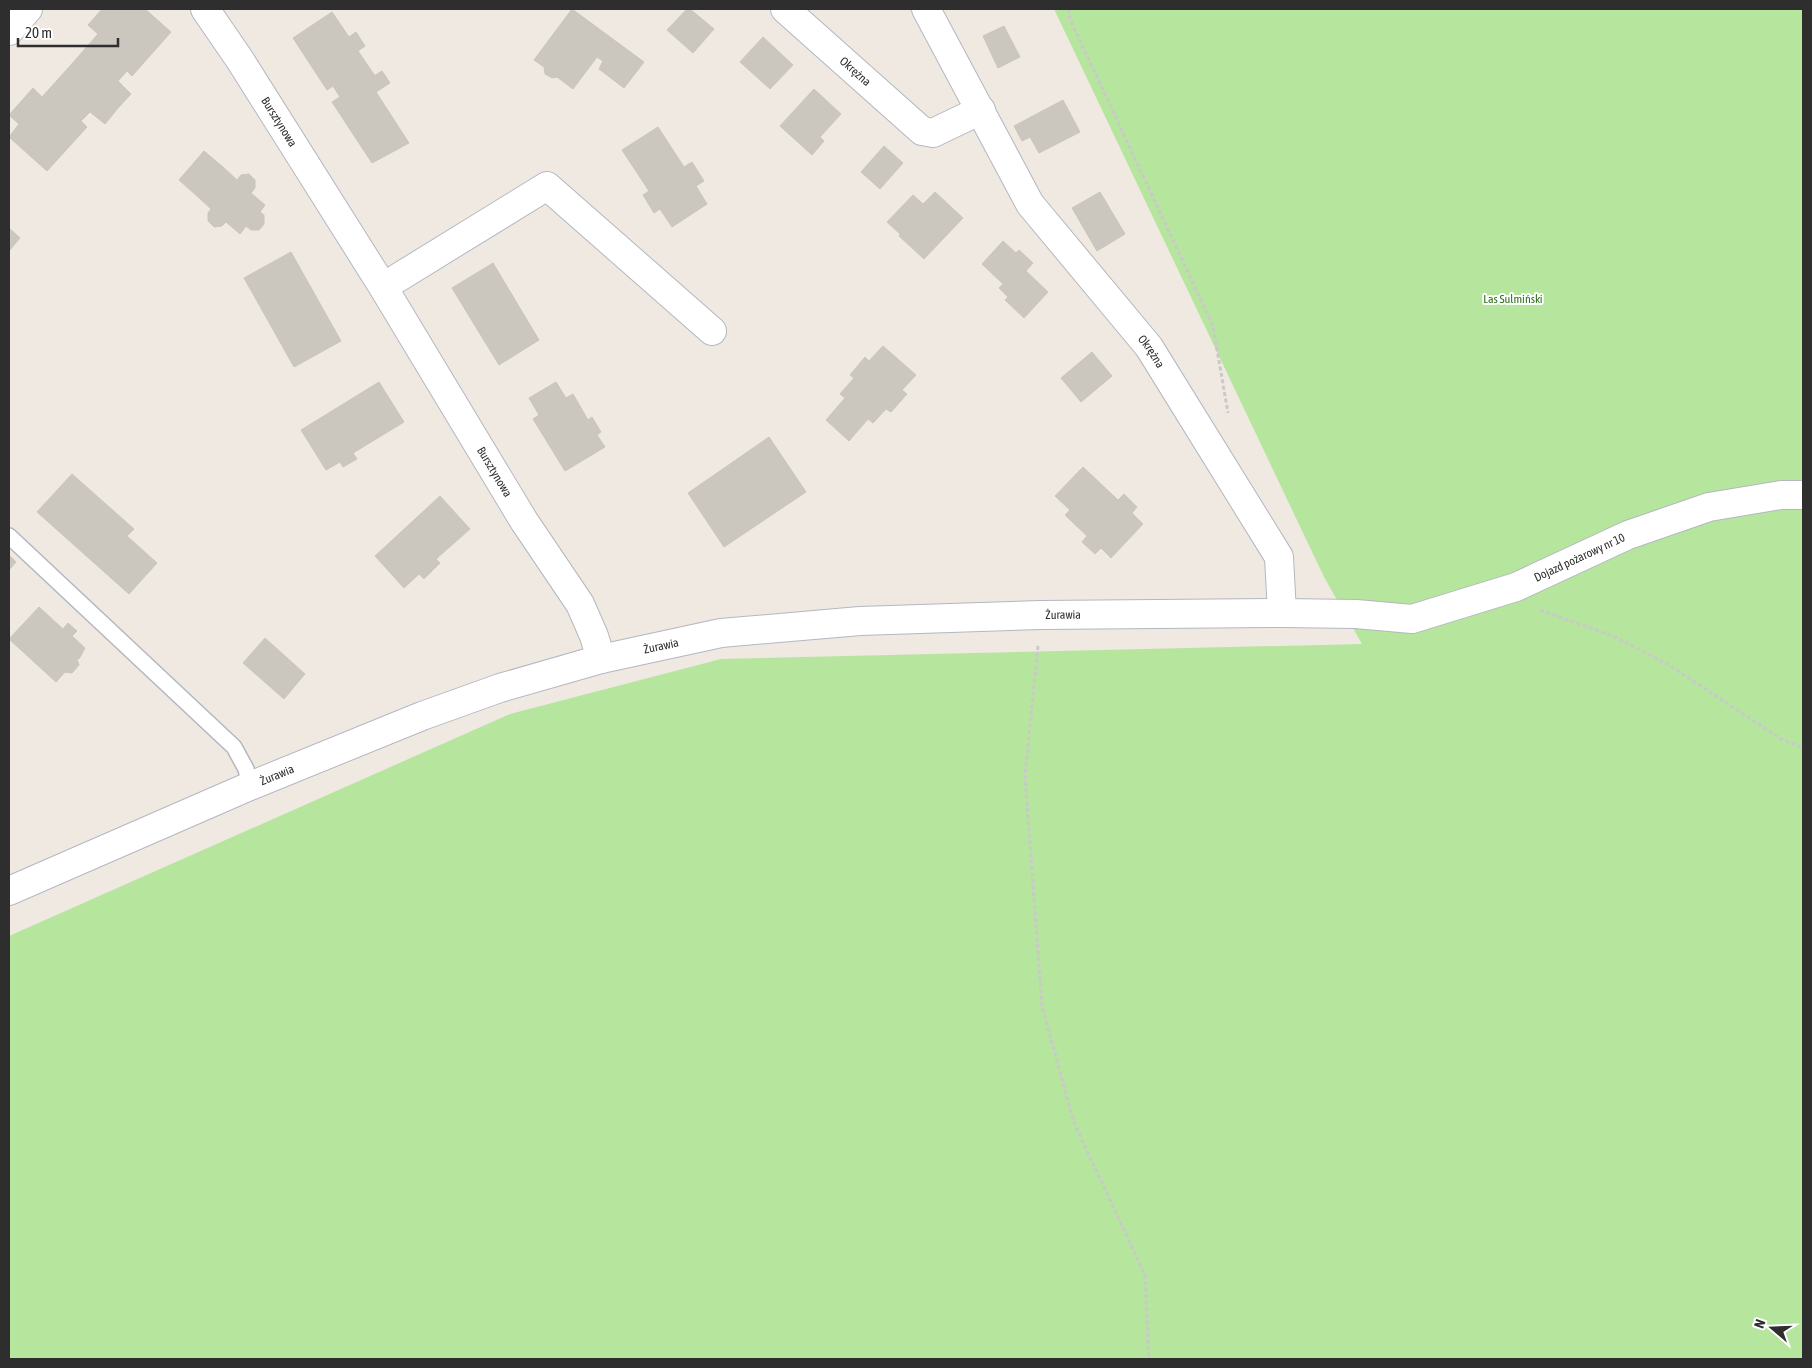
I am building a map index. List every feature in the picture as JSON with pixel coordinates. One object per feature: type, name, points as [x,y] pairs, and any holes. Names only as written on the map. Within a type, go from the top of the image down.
[{"type":"street","points":[[9,31],[28,9]]},
{"type":"street","name":"Bursztynowa","points":[[205,9],[246,69],[383,287],[524,521],[580,604],[594,636],[601,659]]},
{"type":"street","name":"Okrężna","points":[[785,9],[922,131],[934,133],[981,110]]},
{"type":"street","name":"Okrężna","points":[[926,9],[1030,204],[1149,347],[1279,557],[1282,613]]},
{"type":"street","points":[[383,287],[547,186],[712,331]]},
{"type":"street","name":"Dojazd pożarowy nr 10","points":[[1356,614],[1412,619],[1516,588],[1628,535],[1709,508],[1782,496],[1803,495]]},
{"type":"street","name":"Żurawia","points":[[9,891],[250,786],[422,716],[500,688],[601,659],[731,632],[860,621],[1041,615],[1356,614]]},
{"type":"lane","points":[[9,536],[234,747],[246,769],[250,786]]},
{"type":"path","points":[[1069,9],[1069,17],[1213,326],[1229,417],[1217,457]]},
{"type":"path","points":[[1516,588],[1542,611],[1613,636],[1669,665],[1781,739],[1803,748]]},
{"type":"path","points":[[1041,615],[1025,776],[1042,1006],[1074,1123],[1145,1275],[1149,1359]]},
{"type":"green space","name":"Las Sulmiński","points":[[1054,9],[1803,9],[1803,1359],[9,1359],[9,936],[510,714],[721,659],[1362,644],[1324,577]]},
{"type":"building","points":[[102,9],[145,9],[171,32],[132,76],[127,71],[118,81],[131,94],[118,108],[70,66],[98,34],[88,25]]},
{"type":"building","points":[[572,9],[644,62],[624,88],[599,69],[603,61],[597,57],[573,89],[557,77],[552,78],[545,74],[544,67],[534,60]]},
{"type":"building","points":[[687,9],[690,9],[714,29],[693,53],[667,30]]},
{"type":"building","points":[[332,12],[349,37],[356,32],[365,46],[358,51],[375,76],[340,97],[333,86],[327,90],[293,38]]},
{"type":"building","points":[[1004,26],[1020,57],[998,68],[983,36]]},
{"type":"building","points":[[763,37],[793,65],[770,89],[740,62]]},
{"type":"building","points":[[70,66],[118,108],[105,124],[90,112],[81,121],[87,127],[47,171],[9,137],[19,124],[9,115],[33,88],[42,97]]},
{"type":"building","points":[[382,71],[390,83],[376,92],[409,143],[372,163],[332,102]]},
{"type":"building","points":[[814,89],[841,114],[820,137],[824,141],[812,155],[780,126]]},
{"type":"building","points":[[1063,100],[1080,132],[1039,153],[1030,137],[1022,141],[1014,126]]},
{"type":"building","points":[[658,127],[684,167],[692,162],[704,181],[696,186],[707,204],[672,227],[660,209],[654,213],[643,195],[649,191],[622,150]]},
{"type":"building","points":[[884,146],[903,163],[880,189],[861,172]]},
{"type":"building","points":[[204,151],[223,167],[197,196],[179,180]]},
{"type":"building","points":[[223,167],[237,180],[241,175],[249,174],[255,180],[255,188],[251,193],[265,205],[260,212],[264,215],[264,224],[259,230],[251,230],[246,226],[240,234],[226,222],[222,226],[214,227],[208,221],[208,213],[211,209],[197,196]]},
{"type":"building","points":[[935,192],[963,218],[924,259],[887,222],[913,195],[923,204]]},
{"type":"building","points":[[1100,192],[1125,234],[1097,251],[1072,208]]},
{"type":"building","points":[[9,228],[20,238],[9,251]]},
{"type":"building","points":[[1003,241],[1016,253],[1019,250],[1033,263],[1026,271],[1048,292],[1024,318],[1005,300],[1008,297],[999,288],[1003,284],[982,264]]},
{"type":"building","points":[[291,252],[341,341],[294,367],[244,278]]},
{"type":"building","points":[[493,263],[539,340],[499,365],[452,288]]},
{"type":"building","points":[[883,346],[916,375],[902,390],[907,394],[891,412],[886,409],[873,423],[868,419],[849,441],[826,420],[845,398],[840,394],[854,378],[850,375],[865,357],[869,361]]},
{"type":"building","points":[[1092,352],[1112,376],[1081,402],[1061,378]]},
{"type":"building","points":[[379,382],[404,422],[353,453],[357,459],[343,467],[340,462],[326,470],[301,430]]},
{"type":"building","points":[[556,382],[566,398],[573,394],[588,420],[592,417],[601,432],[597,435],[605,447],[565,471],[533,419],[539,415],[529,398]]},
{"type":"building","points":[[769,437],[806,492],[724,547],[688,493]]},
{"type":"building","points":[[1083,467],[1118,500],[1124,494],[1137,507],[1132,513],[1143,524],[1111,558],[1101,548],[1095,554],[1082,542],[1087,536],[1065,515],[1070,510],[1055,496]]},
{"type":"building","points":[[72,474],[134,529],[127,536],[157,563],[129,594],[37,512]]},
{"type":"building","points":[[440,496],[470,529],[436,559],[440,563],[424,579],[419,574],[404,588],[375,556]]},
{"type":"building","points":[[9,555],[16,562],[9,570]]},
{"type":"building","points":[[39,607],[63,629],[68,623],[77,631],[72,636],[85,648],[79,659],[78,657],[77,659],[79,665],[72,673],[65,672],[56,682],[9,639]]},
{"type":"building","points":[[265,638],[305,674],[284,699],[243,663]]}]
